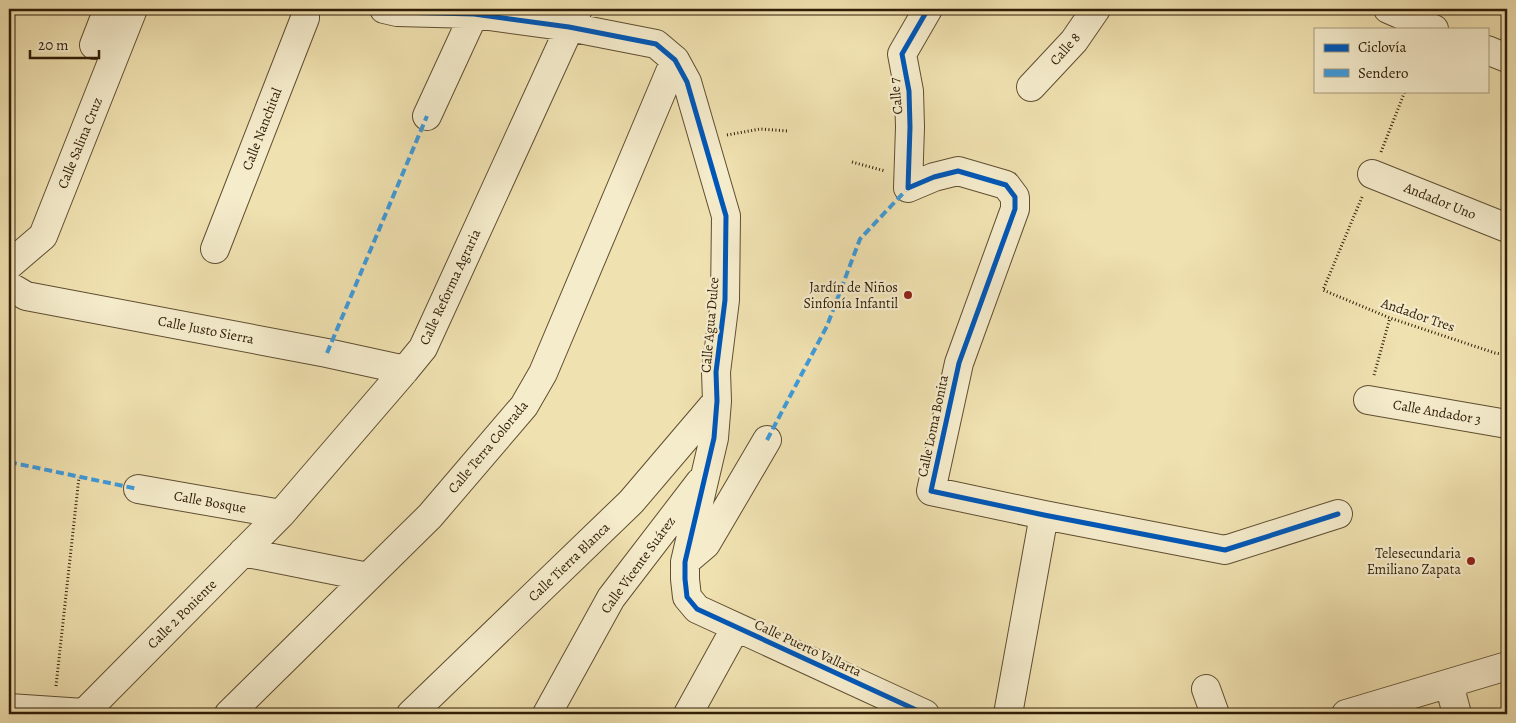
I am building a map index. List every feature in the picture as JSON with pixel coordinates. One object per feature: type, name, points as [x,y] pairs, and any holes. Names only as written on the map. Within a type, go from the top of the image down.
[{"type":"street","points":[[94,45],[108,9]]},
{"type":"street","name":"Calle Salina Cruz","points":[[9,265],[43,236],[133,9]]},
{"type":"street","name":"Calle Nanchital","points":[[215,249],[305,18],[305,9]]},
{"type":"street","name":"Calle Agua Dulce","points":[[384,9],[397,12],[574,18],[656,44],[674,60],[687,82],[726,216],[725,300],[716,372],[717,401],[714,438],[685,562],[687,597]]},
{"type":"street","name":"Calle 7","points":[[908,188],[909,91],[902,54],[928,9]]},
{"type":"street","name":"Calle 8","points":[[1031,87],[1074,41],[1096,9]]},
{"type":"street","points":[[1388,9],[1432,28]]},
{"type":"street","points":[[427,116],[474,14]]},
{"type":"street","name":"Calle Reforma Agraria","points":[[281,514],[422,348],[574,18]]},
{"type":"street","points":[[1488,50],[1507,58]]},
{"type":"street","name":"Calle Terra Colorada","points":[[229,714],[430,516],[524,406],[543,373],[674,60]]},
{"type":"street","name":"Calle Loma Bonita","points":[[908,188],[934,177],[958,171],[1006,185],[1015,197],[1015,209],[959,363],[931,491],[1225,550],[1338,514]]},
{"type":"street","name":"Andador Uno","points":[[1372,174],[1507,228]]},
{"type":"street","name":"Calle Justo Sierra","points":[[9,286],[26,296],[327,353],[405,370]]},
{"type":"street","name":"Calle Andador 3","points":[[1368,400],[1507,424]]},
{"type":"street","name":"Calle Tierra Blanca","points":[[411,714],[631,502],[717,401]]},
{"type":"street","points":[[685,562],[706,544],[767,440]]},
{"type":"street","name":"Calle Vicente Suárez","points":[[546,714],[612,598],[707,473]]},
{"type":"street","name":"Calle Bosque","points":[[138,489],[281,514]]},
{"type":"street","name":"Calle 2 Poniente","points":[[83,714],[281,514]]},
{"type":"street","points":[[1008,714],[1044,515]]},
{"type":"street","points":[[243,552],[368,577]]},
{"type":"street","name":"Calle Puerto Vallarta","points":[[687,597],[696,609],[925,714]]},
{"type":"street","points":[[688,714],[736,627]]},
{"type":"street","points":[[1346,714],[1507,666]]},
{"type":"street","points":[[1449,684],[1457,714]]},
{"type":"street","points":[[9,708],[83,714]]},
{"type":"path","points":[[704,140],[760,129],[788,132]]},
{"type":"path","points":[[1368,400],[1390,318]]},
{"type":"path","points":[[53,711],[79,477]]},
{"type":"marked path","points":[[327,353],[427,116]]},
{"type":"marked path","points":[[767,440],[827,326],[860,239],[908,188]]},
{"type":"marked path","points":[[9,462],[138,489]]},
{"type":"cycle path","points":[[384,9],[397,12],[474,14],[569,27],[656,44],[675,60],[687,82],[726,216],[725,300],[716,372],[717,401],[714,438],[685,562],[687,597],[697,609],[925,714]]},
{"type":"cycle path","points":[[928,9],[902,54],[909,91],[908,188],[934,177],[958,171],[1006,185],[1015,197],[1015,209],[959,363],[931,491],[1225,550],[1338,514]]},
{"type":"place","name":"Jardín de Niños Sinfonía Infantil","points":[[908,295]]},
{"type":"place","name":"Telesecundaria Emiliano Zapata","points":[[1471,561]]}]
